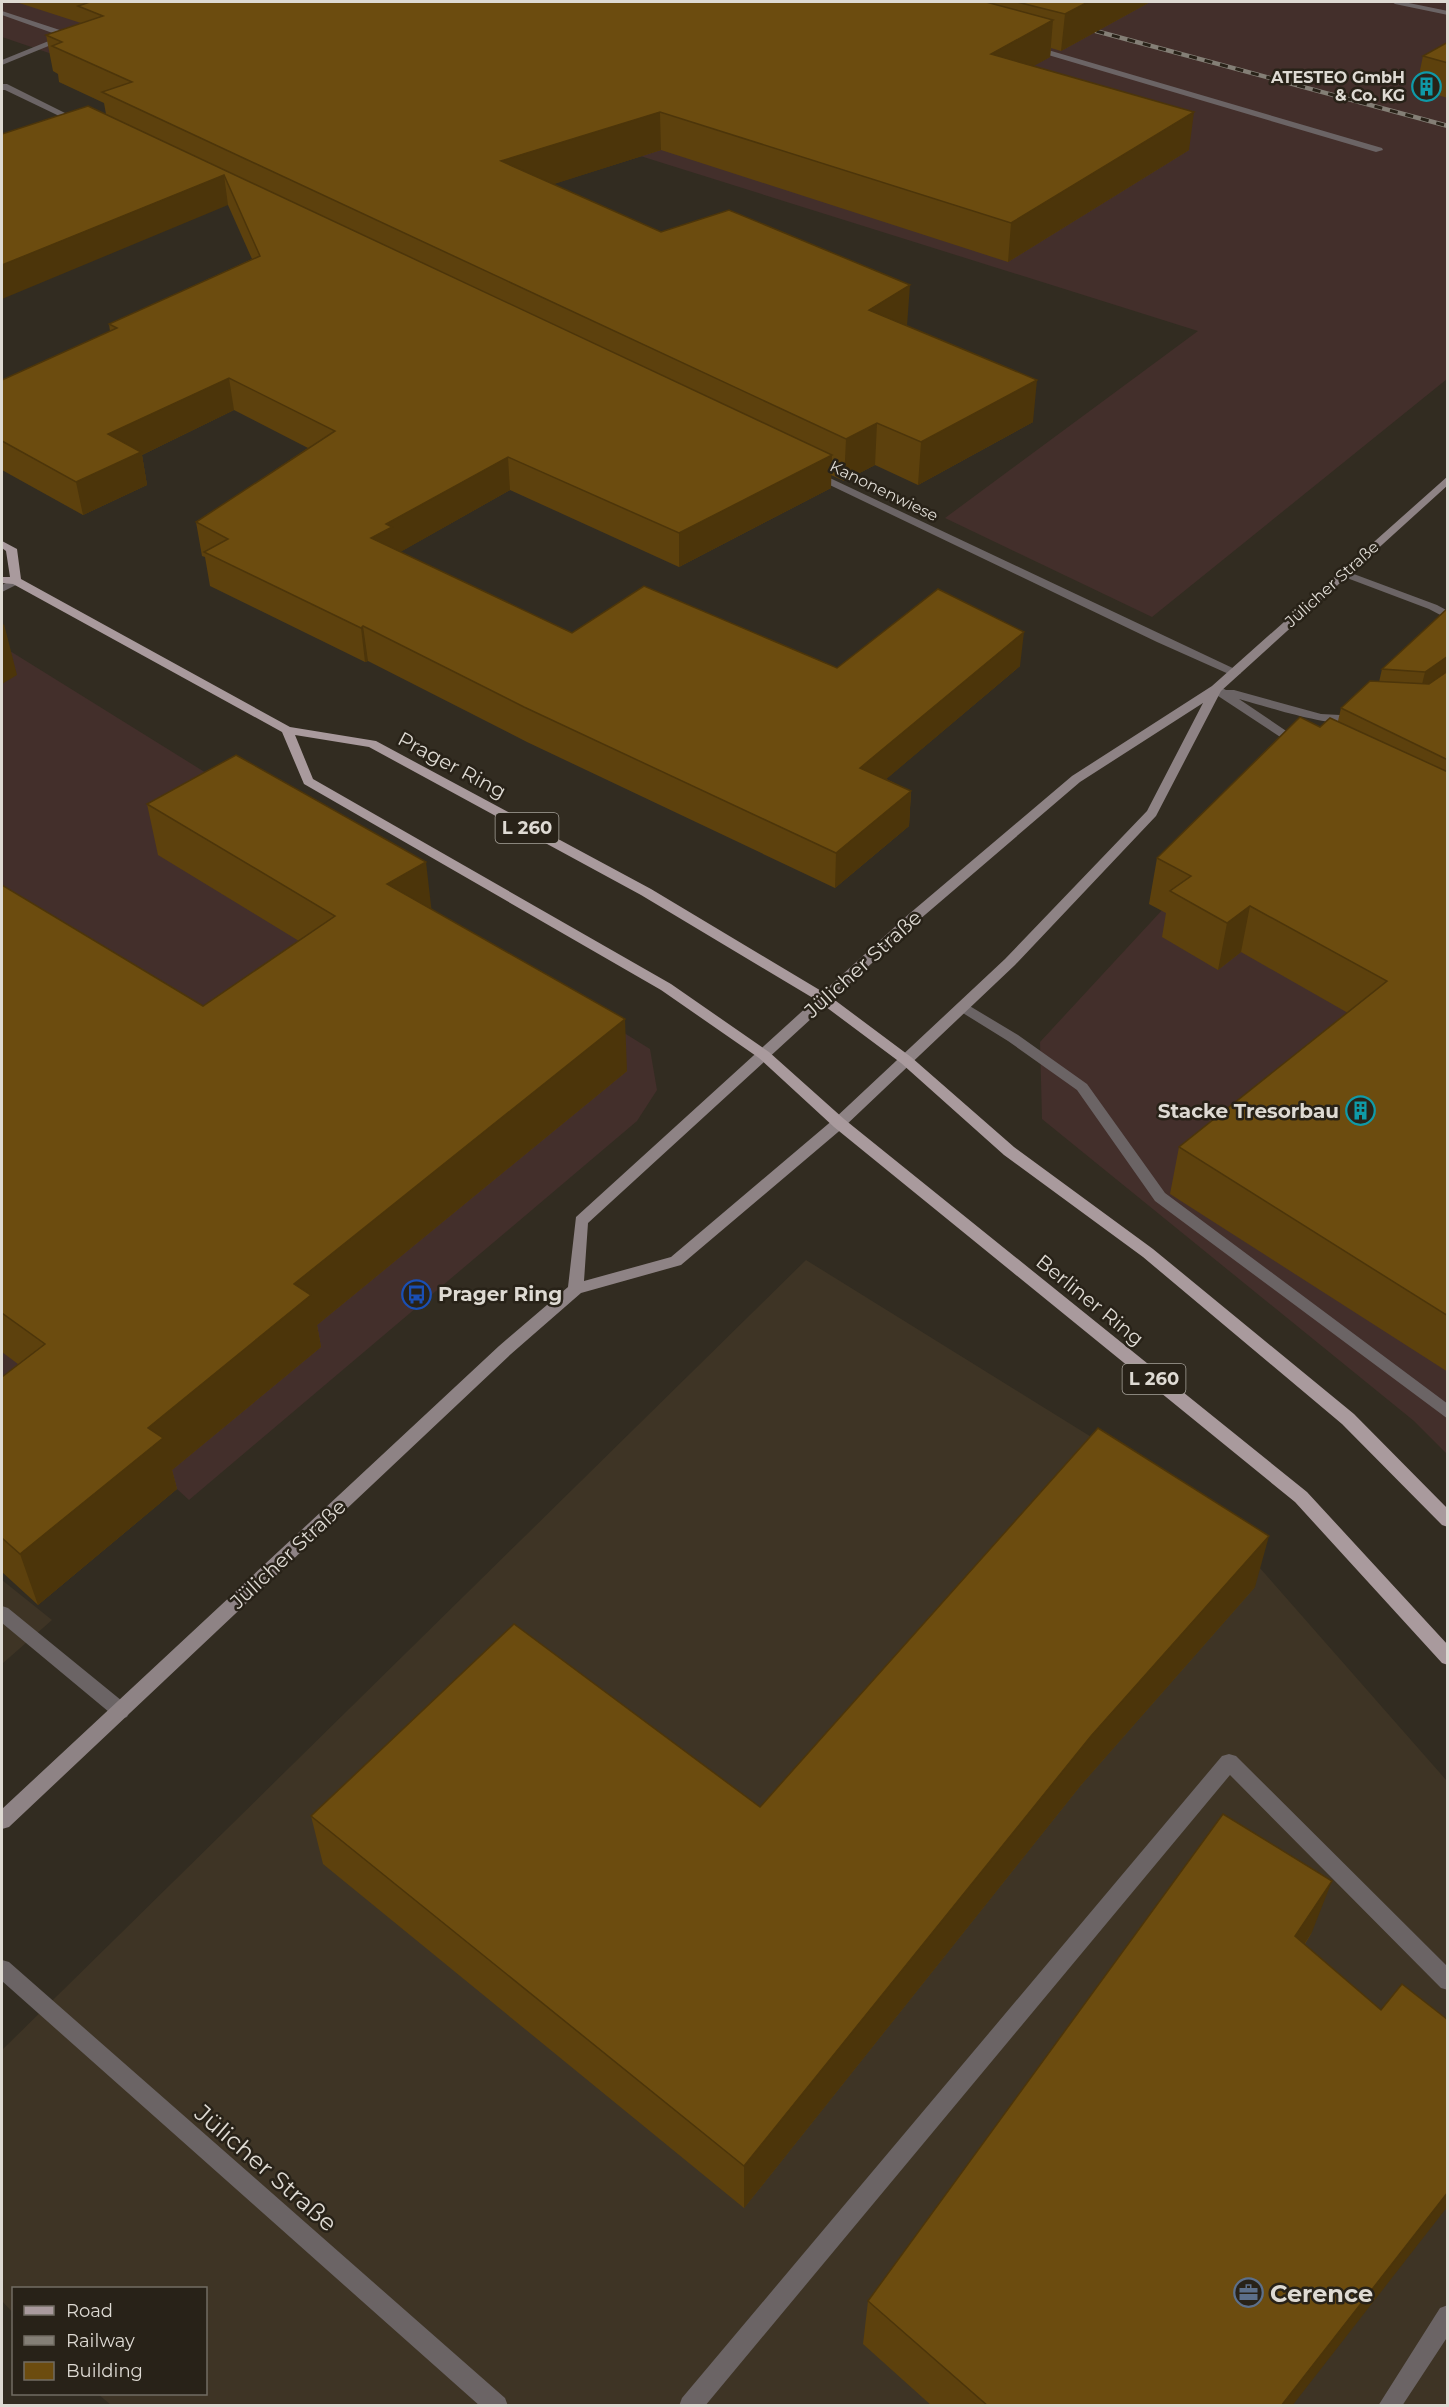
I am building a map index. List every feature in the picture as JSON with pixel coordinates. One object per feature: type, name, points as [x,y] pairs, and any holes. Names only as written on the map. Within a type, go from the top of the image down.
[{"type":"main road","name":"Jülicher Straße","points":[[576,1288],[581,1221],[764,1055],[823,998],[1076,779],[1216,689],[1448,479]]},
{"type":"main road","points":[[2,544],[11,549],[15,581]]},
{"type":"main road","name":"Prager Ring","points":[[2,580],[15,581],[287,730],[372,744],[646,892],[823,998],[906,1060]]},
{"type":"main road","name":"Jülicher Straße","points":[[2,1821],[505,1350],[576,1288],[676,1261],[839,1123],[1010,962],[1152,813],[1216,689]]},
{"type":"main road","name":"L 260","points":[[287,730],[308,781],[666,987],[764,1055]]},
{"type":"main road","name":"Berliner Ring","points":[[764,1055],[839,1123],[1301,1497],[1448,1658]]},
{"type":"main road","name":"L 260","points":[[906,1060],[1009,1151],[1148,1253],[1348,1419],[1448,1520]]},
{"type":"street","points":[[1395,2],[1448,13]]},
{"type":"street","points":[[2,13],[69,36]]},
{"type":"street","points":[[2,63],[80,32]]},
{"type":"street","points":[[1020,44],[1379,150]]},
{"type":"street","points":[[2,88],[4,86],[91,128]]},
{"type":"street","name":"Kanonenwiese","points":[[802,468],[1161,640],[1235,673]]},
{"type":"street","points":[[1343,573],[1433,607],[1448,616]]},
{"type":"street","points":[[2,589],[15,581]]},
{"type":"street","points":[[1216,689],[1320,718],[1375,721]]},
{"type":"street","points":[[1216,689],[1305,748]]},
{"type":"street","points":[[963,1007],[1013,1038],[1082,1087],[1160,1197],[1448,1413]]},
{"type":"street","points":[[2,1613],[121,1710]]},
{"type":"street","points":[[690,2406],[1229,1762],[1448,1981]]},
{"type":"street","name":"Jülicher Straße","points":[[2,1969],[497,2406]]},
{"type":"street","points":[[1389,2406],[1448,2316]]},
{"type":"shaded area","points":[[2,2],[1447,2],[1447,379],[1152,617],[945,518],[1198,331],[169,8],[52,54],[2,37]]},
{"type":"shaded area","points":[[1447,615],[1447,1454],[1414,1421],[1042,1119],[1040,1042],[1313,747]]},
{"type":"shaded area","points":[[2,646],[650,1049],[657,1090],[637,1121],[189,1500],[177,1489],[2,1442]]},
{"type":"shaded area","points":[[806,1260],[1209,1510],[1447,1781],[1447,2405],[111,2405],[99,2395],[207,2395],[207,2287],[12,2287],[12,2312],[2,2301],[2,2050]]},
{"type":"shaded area","points":[[2,1580],[52,1620],[2,1664]]},
{"type":"building","points":[[90,2],[986,2],[1053,20],[991,54],[1194,112],[1011,223],[660,112],[501,161],[661,232],[729,210],[910,285],[869,310],[1037,380],[921,442],[877,423],[846,439],[102,92],[132,82],[52,46],[62,42],[46,35],[103,16],[78,6]]},
{"type":"building","points":[[1017,2],[1088,2],[1065,14]]},
{"type":"building","points":[[1448,42],[1448,63],[1423,56]]},
{"type":"building","points":[[88,106],[832,455],[679,533],[508,457],[386,524],[392,527],[371,538],[572,633],[644,586],[837,668],[938,589],[1024,632],[860,768],[911,791],[836,853],[524,707],[363,626],[361,628],[204,552],[228,539],[196,522],[335,431],[229,378],[108,434],[141,452],[76,482],[2,441],[2,380],[117,328],[109,324],[260,256],[224,175],[2,265],[2,134]]},
{"type":"building","points":[[1448,608],[1448,656],[1425,672],[1382,669]]},
{"type":"building","points":[[1448,671],[1448,760],[1341,708],[1370,681],[1429,684]]},
{"type":"building","name":"Stacke Tresorbau","points":[[1300,717],[1320,727],[1330,718],[1448,772],[1448,1316],[1179,1147],[1387,981],[1250,906],[1227,923],[1170,891],[1191,876],[1157,858]]},
{"type":"building","points":[[236,755],[426,862],[387,884],[625,1019],[294,1284],[311,1295],[148,1428],[163,1438],[20,1554],[2,1538],[2,1377],[45,1344],[2,1313],[2,885],[203,1006],[335,916],[147,804]]},
{"type":"building","points":[[1098,1428],[1269,1536],[1091,1736],[744,2166],[311,1816],[514,1624],[760,1807]]},
{"type":"building","points":[[1223,1814],[1332,1881],[1295,1936],[1381,2010],[1402,1984],[1448,2020],[1448,2192],[1281,2406],[988,2406],[868,2301]]},
{"type":"railway","points":[[1081,27],[1448,126]]},
{"type":"place","name":"ATESTEO GmbH & Co. KG","points":[[1426,86]]},
{"type":"place","name":"Stacke Tresorbau","points":[[1360,1111]]},
{"type":"place","name":"Prager Ring","points":[[417,1294]]},
{"type":"place","name":"Cerence","points":[[1249,2293]]}]
